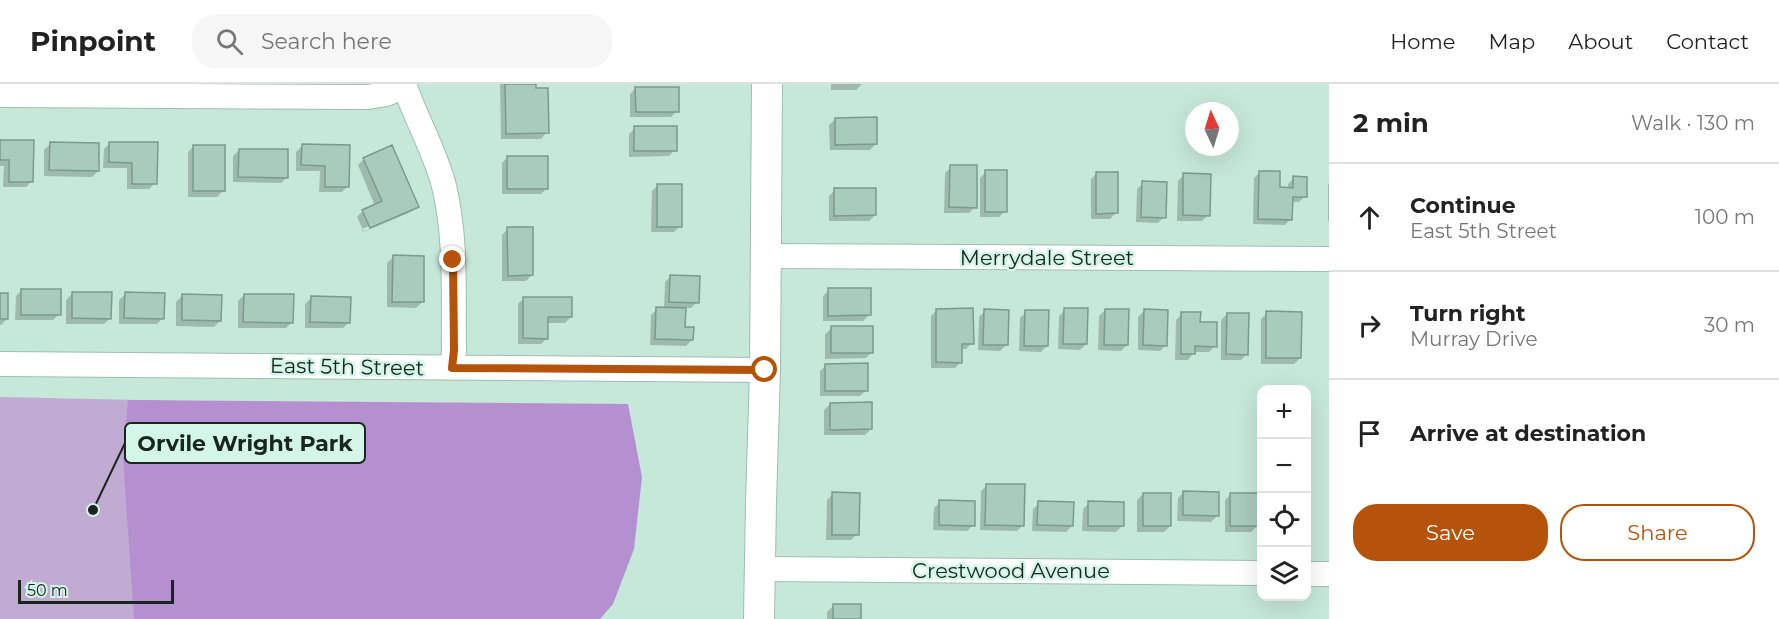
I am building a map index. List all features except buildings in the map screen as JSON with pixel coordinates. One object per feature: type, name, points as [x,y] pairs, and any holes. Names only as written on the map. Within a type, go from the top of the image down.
[{"type":"main road","points":[[759,619],[765,370],[767,84]]},
{"type":"street","points":[[0,95],[368,97],[386,94],[405,85],[435,159],[444,186],[452,226],[454,350],[452,368]]},
{"type":"street","name":"Merrydale Street","points":[[765,256],[1329,259]]},
{"type":"street","name":"East 5th Street","points":[[0,364],[765,370]]},
{"type":"street","name":"Crestwood Avenue","points":[[760,569],[1257,573]]},
{"type":"street","points":[[1311,574],[1329,574]]},
{"type":"shaded area","points":[[0,397],[185,401],[185,619],[0,619]]},
{"type":"shaded area","points":[[128,400],[628,404],[642,477],[634,549],[613,604],[600,619],[134,619],[123,458]]},
{"type":"place","name":"Orvile Wright Park","points":[[93,510]]},
{"type":"route","points":[[453,260],[454,350],[452,368],[765,370]]}]
